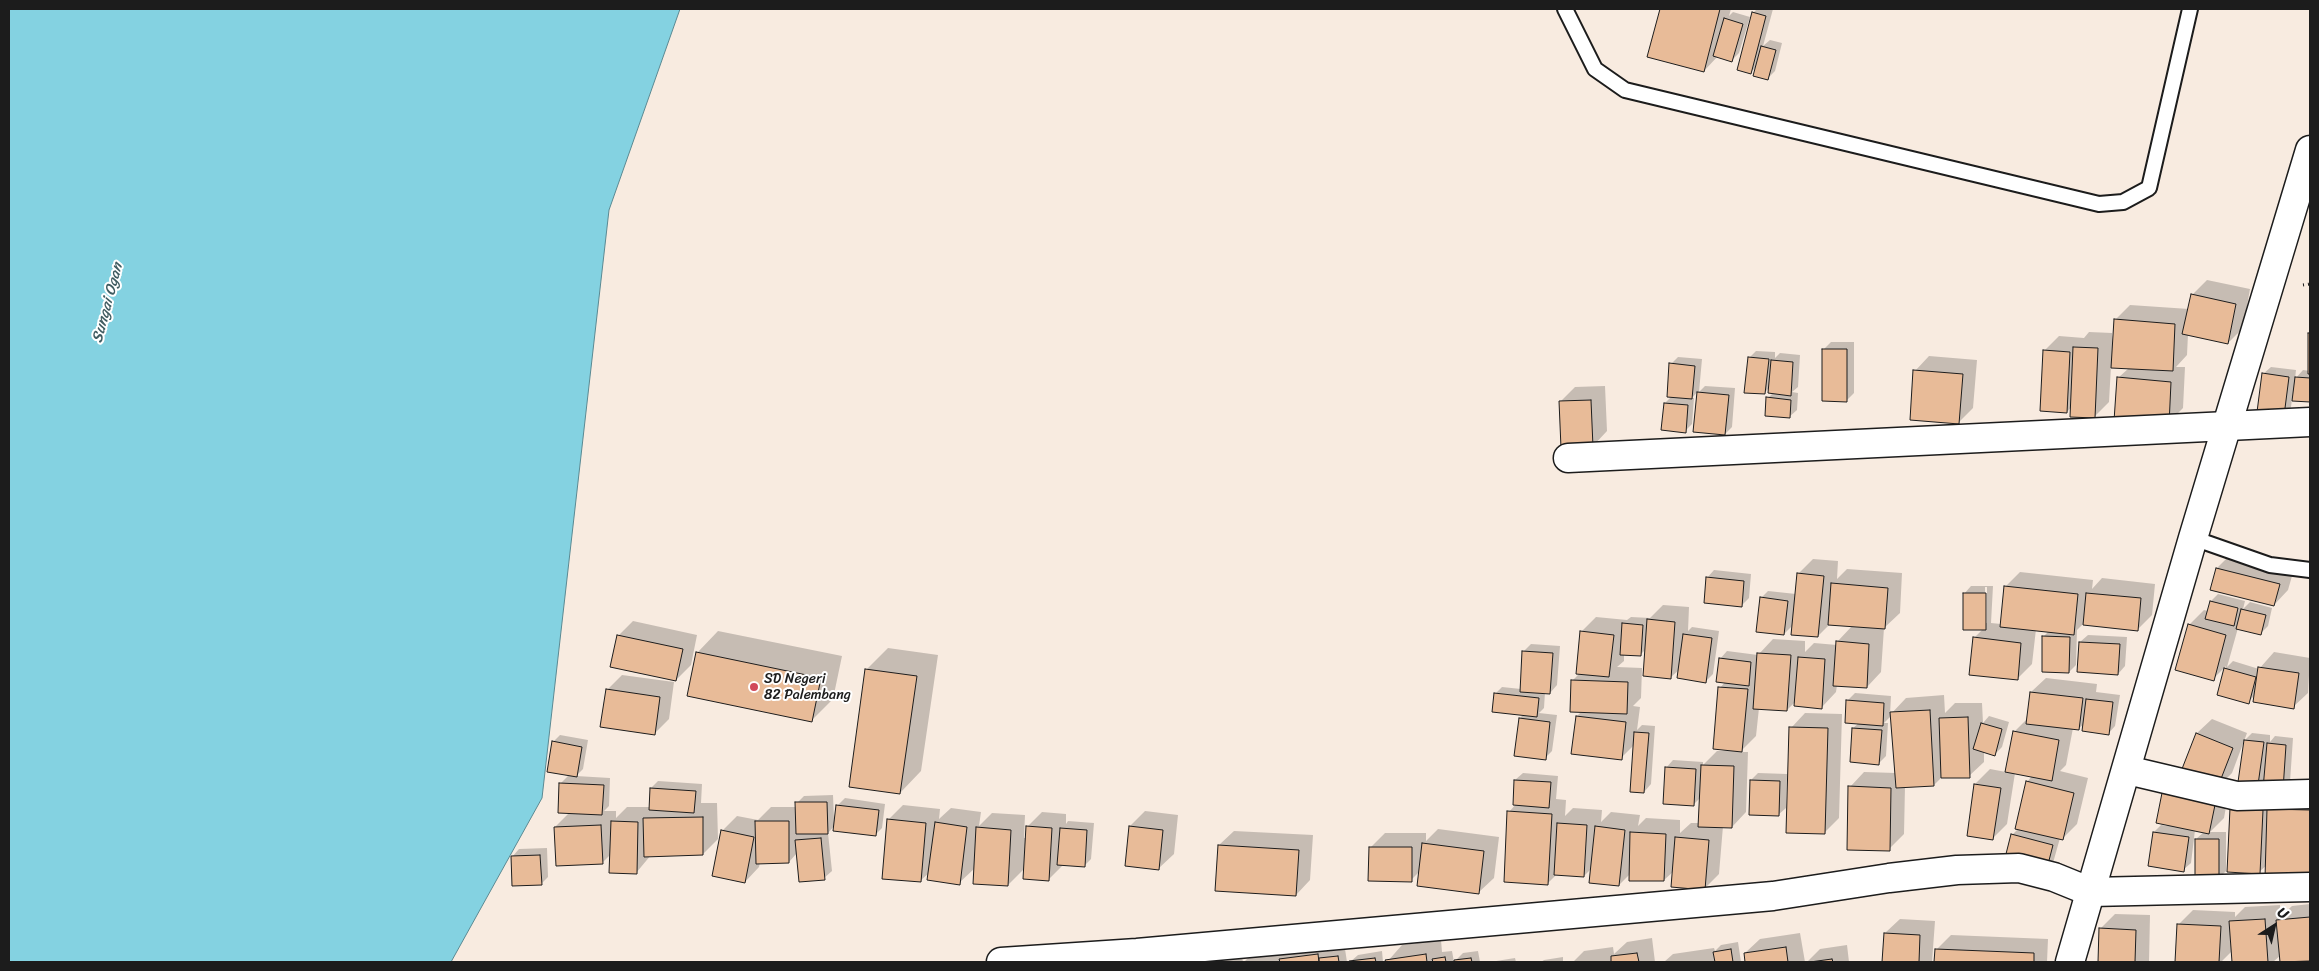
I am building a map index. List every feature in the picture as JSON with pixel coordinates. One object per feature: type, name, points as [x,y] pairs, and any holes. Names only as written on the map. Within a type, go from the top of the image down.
[{"type":"street","points":[[2070,962],[2193,538],[2229,426],[2310,150]]},
{"type":"street","points":[[1568,458],[2310,422]]},
{"type":"street","points":[[2127,770],[2237,796],[2310,794]]},
{"type":"street","points":[[1001,962],[1137,953],[1773,896],[1889,878],[1957,870],[2019,868],[2054,877],[2091,892],[2310,887]]},
{"type":"lane","points":[[1565,9],[1594,70],[1625,90],[2099,204],[2123,202],[2149,188],[2190,9]]},
{"type":"lane","points":[[2193,538],[2270,565],[2310,570]]},
{"type":"water","name":"Sungai Ogan","points":[[9,9],[680,9],[609,210],[542,798],[451,962],[9,962]]},
{"type":"building","points":[[1660,9],[1720,9],[1704,72],[1647,57]]},
{"type":"building","points":[[1752,12],[1766,16],[1751,74],[1737,70]]},
{"type":"building","points":[[1724,18],[1743,24],[1732,62],[1713,56]]},
{"type":"building","points":[[1761,46],[1776,50],[1768,80],[1753,76]]},
{"type":"building","points":[[2191,294],[2236,304],[2228,344],[2182,334]]},
{"type":"building","points":[[2114,319],[2175,324],[2173,371],[2111,368]]},
{"type":"building","points":[[2308,333],[2310,333],[2310,374],[2308,374]]},
{"type":"building","points":[[2073,347],[2098,348],[2095,418],[2070,417]]},
{"type":"building","points":[[1822,349],[1847,349],[1847,402],[1822,401]]},
{"type":"building","points":[[2043,350],[2070,352],[2067,413],[2040,411]]},
{"type":"building","points":[[1748,357],[1769,359],[1765,394],[1744,393]]},
{"type":"building","points":[[1771,360],[1793,362],[1791,396],[1768,393]]},
{"type":"building","points":[[1669,363],[1695,366],[1692,399],[1667,397]]},
{"type":"building","points":[[1913,370],[1963,374],[1959,424],[1910,420]]},
{"type":"building","points":[[2262,373],[2289,377],[2284,416],[2257,412]]},
{"type":"building","points":[[2117,377],[2171,382],[2169,425],[2114,421]]},
{"type":"building","points":[[2295,377],[2310,378],[2310,402],[2292,401]]},
{"type":"building","points":[[1697,392],[1729,395],[1725,435],[1693,432]]},
{"type":"building","points":[[1766,397],[1791,400],[1790,418],[1765,416]]},
{"type":"building","points":[[1591,400],[1593,447],[1561,448],[1559,401]]},
{"type":"building","points":[[1664,403],[1688,405],[1686,433],[1661,430]]},
{"type":"building","points":[[2216,568],[2280,584],[2274,606],[2210,590]]},
{"type":"building","points":[[1797,573],[1824,576],[1818,637],[1791,635]]},
{"type":"building","points":[[1706,577],[1744,581],[1742,607],[1704,603]]},
{"type":"building","points":[[1831,583],[1888,588],[1885,629],[1828,625]]},
{"type":"building","points":[[2004,586],[2078,594],[2074,635],[2000,627]]},
{"type":"building","points":[[1963,593],[1986,593],[1986,630],[1963,630]]},
{"type":"building","points":[[2086,593],[2141,598],[2138,631],[2083,625]]},
{"type":"building","points":[[1760,597],[1788,601],[1784,635],[1756,632]]},
{"type":"building","points":[[2210,601],[2238,608],[2234,626],[2205,619]]},
{"type":"building","points":[[2241,609],[2266,615],[2261,635],[2236,629]]},
{"type":"building","points":[[1647,619],[1675,622],[1671,679],[1643,676]]},
{"type":"building","points":[[1622,623],[1643,625],[1641,656],[1620,655]]},
{"type":"building","points":[[2188,624],[2226,635],[2214,681],[2175,670]]},
{"type":"building","points":[[1580,631],[1614,635],[1609,677],[1576,674]]},
{"type":"building","points":[[1683,634],[1712,638],[1706,683],[1677,678]]},
{"type":"building","points":[[617,635],[683,649],[676,681],[610,667]]},
{"type":"building","points":[[2042,636],[2070,637],[2069,673],[2042,672]]},
{"type":"building","points":[[1973,637],[2021,643],[2018,680],[1969,675]]},
{"type":"building","points":[[1836,641],[1869,644],[1867,688],[1833,686]]},
{"type":"building","points":[[2079,642],[2120,644],[2118,675],[2077,672]]},
{"type":"building","points":[[1522,651],[1553,653],[1550,694],[1520,692]]},
{"type":"building","name":"SD Negeri 82 Palembang","points":[[696,652],[821,678],[812,722],[687,696]]},
{"type":"building","points":[[1757,653],[1791,655],[1787,711],[1753,709]]},
{"type":"building","points":[[1798,657],[1825,659],[1822,709],[1794,706]]},
{"type":"building","points":[[1719,658],[1751,662],[1749,686],[1716,682]]},
{"type":"building","points":[[2258,667],[2299,673],[2294,709],[2253,702]]},
{"type":"building","points":[[2224,668],[2256,677],[2249,704],[2217,695]]},
{"type":"building","points":[[865,669],[917,676],[900,794],[849,787]]},
{"type":"building","points":[[1571,680],[1628,682],[1627,714],[1570,712]]},
{"type":"building","points":[[1718,687],[1748,689],[1742,752],[1713,749]]},
{"type":"building","points":[[606,689],[660,697],[655,735],[600,727]]},
{"type":"building","points":[[2030,692],[2083,698],[2079,730],[2026,724]]},
{"type":"building","points":[[1494,693],[1539,698],[1537,717],[1492,712]]},
{"type":"building","points":[[2086,699],[2113,702],[2109,735],[2082,731]]},
{"type":"building","points":[[1846,700],[1884,703],[1883,726],[1845,723]]},
{"type":"building","points":[[1930,710],[1934,786],[1896,788],[1890,712]]},
{"type":"building","points":[[1576,716],[1626,722],[1622,760],[1571,754]]},
{"type":"building","points":[[1968,717],[1970,778],[1941,778],[1939,718]]},
{"type":"building","points":[[1519,718],[1550,722],[1546,760],[1514,756]]},
{"type":"building","points":[[1981,723],[2002,729],[1995,756],[1973,749]]},
{"type":"building","points":[[1789,727],[1828,728],[1825,834],[1786,833]]},
{"type":"building","points":[[1852,728],[1882,730],[1879,765],[1850,762]]},
{"type":"building","points":[[2013,731],[2059,740],[2052,781],[2005,772]]},
{"type":"building","points":[[1634,732],[1649,733],[1644,793],[1630,792]]},
{"type":"building","points":[[2196,733],[2233,748],[2217,789],[2180,774]]},
{"type":"building","points":[[2244,740],[2264,742],[2257,792],[2237,789]]},
{"type":"building","points":[[552,741],[582,747],[577,777],[547,772]]},
{"type":"building","points":[[2267,743],[2286,745],[2283,790],[2263,789]]},
{"type":"building","points":[[1701,765],[1734,766],[1732,828],[1698,827]]},
{"type":"building","points":[[1665,767],[1696,769],[1694,806],[1663,804]]},
{"type":"building","points":[[1514,780],[1551,782],[1549,808],[1513,805]]},
{"type":"building","points":[[1750,780],[1780,781],[1779,816],[1749,815]]},
{"type":"building","points":[[2026,781],[2074,793],[2063,840],[2015,829]]},
{"type":"building","points":[[559,783],[604,785],[602,815],[558,813]]},
{"type":"building","points":[[1974,784],[2001,788],[1993,840],[1967,836]]},
{"type":"building","points":[[1848,786],[1891,788],[1890,851],[1847,850]]},
{"type":"building","points":[[650,788],[696,791],[694,813],[649,810]]},
{"type":"building","points":[[2162,793],[2215,805],[2209,834],[2156,823]]},
{"type":"building","points":[[795,802],[827,802],[828,834],[796,834]]},
{"type":"building","points":[[836,805],[879,810],[876,836],[833,831]]},
{"type":"building","points":[[2230,808],[2263,810],[2260,874],[2227,872]]},
{"type":"building","points":[[2267,809],[2310,810],[2310,880],[2265,878]]},
{"type":"building","points":[[1507,811],[1552,814],[1548,885],[1504,882]]},
{"type":"building","points":[[703,817],[703,855],[644,857],[643,818]]},
{"type":"building","points":[[887,819],[926,823],[921,882],[882,879]]},
{"type":"building","points":[[611,821],[638,822],[637,874],[609,873]]},
{"type":"building","points":[[755,821],[789,821],[789,863],[756,864]]},
{"type":"building","points":[[935,822],[967,827],[960,885],[927,880]]},
{"type":"building","points":[[1557,823],[1587,825],[1584,877],[1554,875]]},
{"type":"building","points":[[601,825],[603,864],[556,866],[554,827]]},
{"type":"building","points":[[1026,826],[1052,828],[1049,881],[1023,879]]},
{"type":"building","points":[[1129,826],[1163,830],[1159,870],[1125,866]]},
{"type":"building","points":[[1595,826],[1625,830],[1619,886],[1589,883]]},
{"type":"building","points":[[976,827],[1011,830],[1008,886],[973,884]]},
{"type":"building","points":[[1060,828],[1087,830],[1085,867],[1057,865]]},
{"type":"building","points":[[721,830],[754,837],[745,883],[712,876]]},
{"type":"building","points":[[1630,832],[1666,834],[1664,881],[1629,881]]},
{"type":"building","points":[[2153,832],[2189,837],[2184,872],[2148,866]]},
{"type":"building","points":[[2011,834],[2053,845],[2046,872],[2004,862]]},
{"type":"building","points":[[1675,837],[1709,840],[1705,890],[1671,887]]},
{"type":"building","points":[[821,838],[825,880],[799,882],[795,840]]},
{"type":"building","points":[[2195,839],[2219,839],[2219,879],[2195,878]]},
{"type":"building","points":[[1422,843],[1484,851],[1479,894],[1417,886]]},
{"type":"building","points":[[1218,845],[1299,850],[1296,896],[1215,891]]},
{"type":"building","points":[[1369,847],[1412,847],[1412,882],[1368,881]]},
{"type":"building","points":[[540,855],[542,885],[512,886],[511,856]]},
{"type":"building","points":[[2310,917],[2310,961],[2280,962],[2276,920]]},
{"type":"building","points":[[2265,919],[2268,962],[2232,962],[2229,921]]},
{"type":"building","points":[[2177,924],[2221,926],[2219,962],[2175,962]]},
{"type":"building","points":[[2099,928],[2136,930],[2135,962],[2098,962]]},
{"type":"building","points":[[1884,933],[1920,935],[1919,962],[1882,962]]},
{"type":"building","points":[[1786,947],[1788,962],[1745,962],[1744,953]]},
{"type":"building","points":[[1731,949],[1733,962],[1715,962],[1713,952]]},
{"type":"building","points":[[1935,949],[2034,953],[2034,962],[1934,962]]},
{"type":"building","points":[[1637,953],[1639,962],[1611,962],[1611,956]]},
{"type":"building","points":[[1318,954],[1319,962],[1280,962],[1279,959]]},
{"type":"building","points":[[1426,954],[1427,962],[1386,962],[1385,960]]},
{"type":"building","points":[[1338,956],[1339,962],[1319,962],[1319,958]]},
{"type":"building","points":[[1445,957],[1446,962],[1433,962],[1432,959]]},
{"type":"building","points":[[1375,958],[1376,962],[1349,962],[1349,961]]},
{"type":"building","points":[[1471,958],[1472,962],[1454,962],[1454,960]]},
{"type":"building","points":[[1832,959],[1833,962],[1810,962]]},
{"type":"place","name":"SD Negeri 82 Palembang","points":[[754,687]]}]
